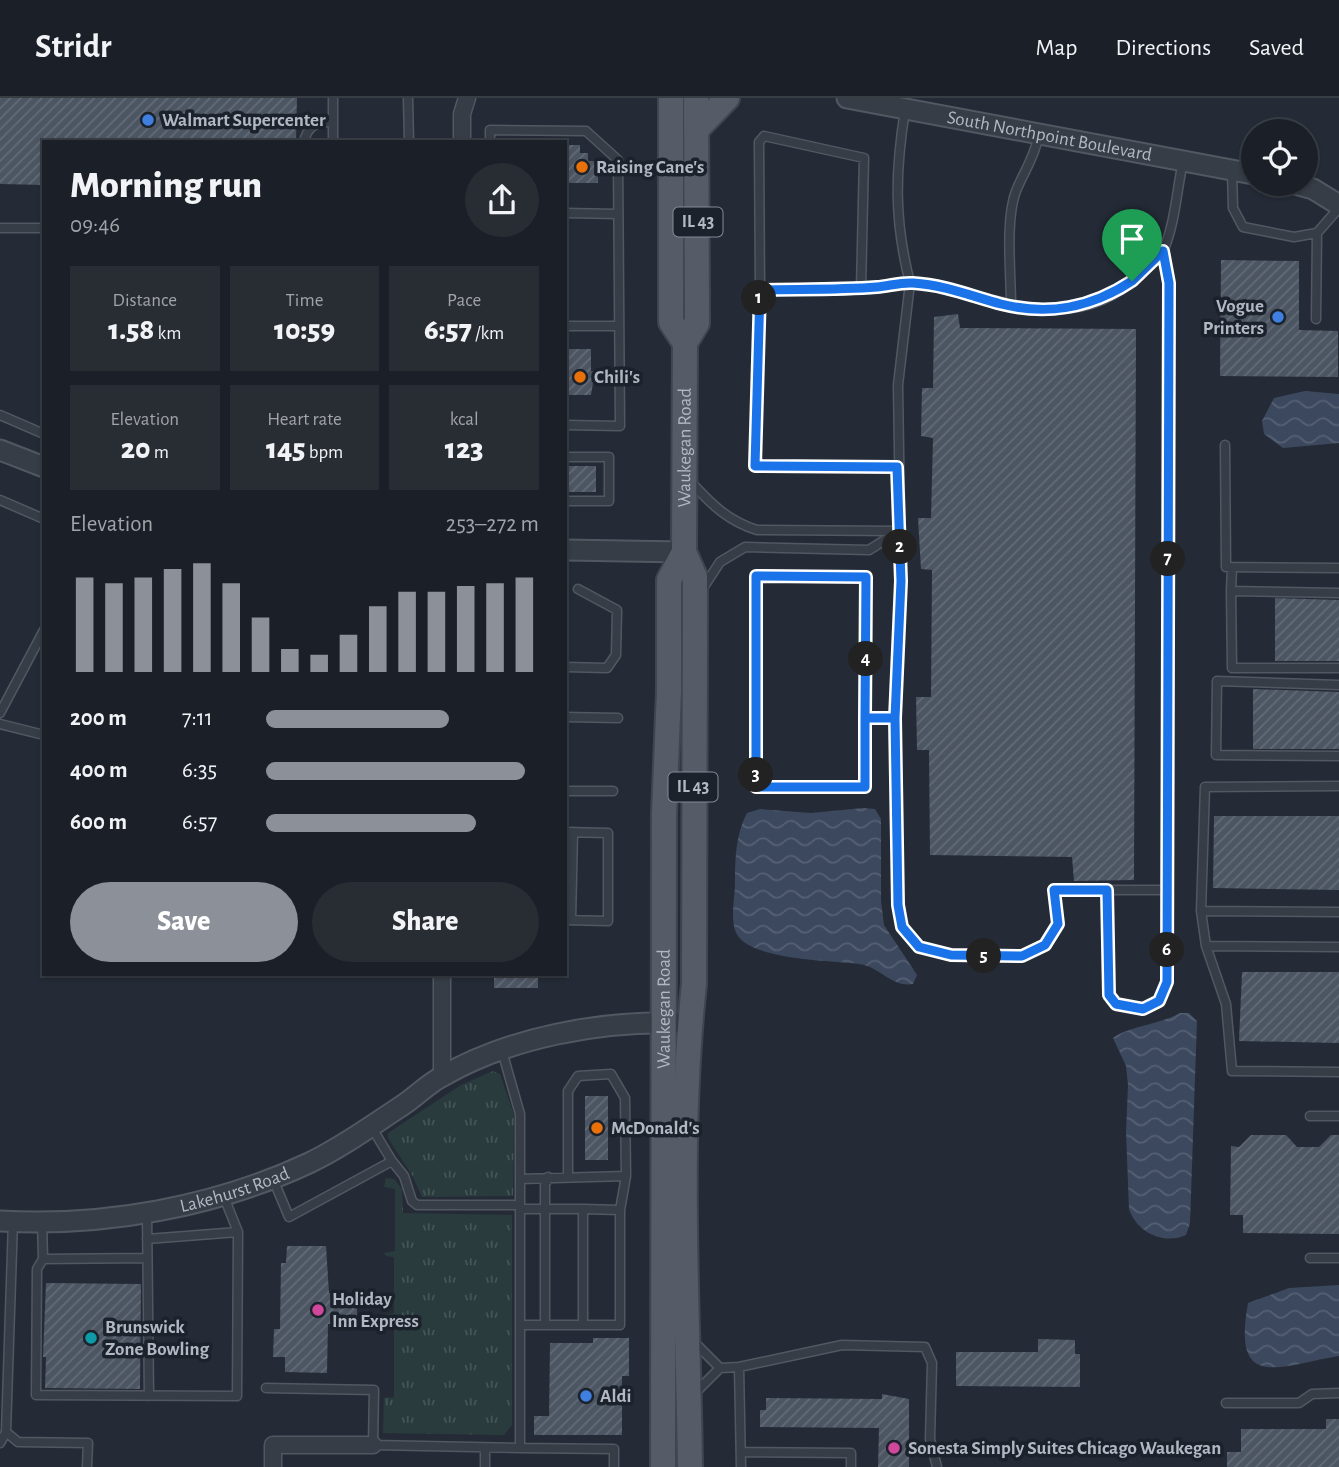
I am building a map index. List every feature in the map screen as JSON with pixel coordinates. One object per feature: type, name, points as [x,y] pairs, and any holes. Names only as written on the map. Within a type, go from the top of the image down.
[{"type":"main road","name":"Waukegan Road","points":[[671,98],[671,322],[685,343]]},
{"type":"main road","name":"Waukegan Road","points":[[690,1467],[686,1184],[690,1024],[694,984],[695,578],[684,552],[684,475],[685,343],[697,323],[696,98]]},
{"type":"main road","points":[[697,130],[727,98]]},
{"type":"main road","name":"Waukegan Road","points":[[663,1467],[669,580],[684,552]]},
{"type":"street","points":[[462,140],[462,114],[467,98]]},
{"type":"street","name":"South Northpoint Boulevard","points":[[847,98],[1241,172]]},
{"type":"street","points":[[1318,193],[1339,207]]},
{"type":"street","points":[[1,455],[42,466]]},
{"type":"street","points":[[567,550],[684,552]]},
{"type":"street","points":[[442,976],[443,1076]]},
{"type":"street","name":"Lakehurst Road","points":[[7,1221],[42,1222],[146,1211],[225,1197],[313,1161],[443,1076],[502,1051],[558,1034],[612,1025],[690,1024]]},
{"type":"street","points":[[273,1467],[273,1446],[373,1445]]},
{"type":"lane","points":[[332,140],[333,98]]},
{"type":"lane","points":[[408,98],[409,140]]},
{"type":"lane","points":[[905,108],[897,162],[896,204],[900,245],[910,283],[898,385],[897,467],[901,581],[895,718],[898,905],[902,927],[919,947],[951,955],[1022,956],[1045,945],[1058,924],[1054,890],[1166,890]]},
{"type":"lane","points":[[305,140],[308,129],[315,124],[333,122]]},
{"type":"lane","points":[[489,140],[490,130],[586,131],[618,160],[620,426],[567,425]]},
{"type":"lane","points":[[1011,306],[1013,206],[1017,190],[1035,155],[1039,135]]},
{"type":"lane","points":[[861,288],[864,158],[764,136],[759,142],[760,290],[755,466],[897,467]]},
{"type":"lane","points":[[1107,890],[1109,995],[1116,1004],[1143,1009],[1159,1001],[1167,982],[1169,283],[1163,251],[1183,161]]},
{"type":"lane","points":[[1232,170],[1233,208],[1243,227],[1294,237],[1317,233]]},
{"type":"lane","points":[[1316,319],[1317,233],[1339,207]]},
{"type":"lane","points":[[567,213],[618,214]]},
{"type":"lane","points":[[0,228],[42,229]]},
{"type":"lane","points":[[760,290],[861,288],[910,283],[945,286],[1011,306],[1045,310],[1077,307],[1108,297],[1132,281],[1163,251]]},
{"type":"lane","points":[[567,326],[619,326]]},
{"type":"lane","points":[[0,415],[42,433]]},
{"type":"lane","points":[[1225,445],[1226,567],[1339,568]]},
{"type":"lane","points":[[567,457],[609,457],[609,501],[567,501]]},
{"type":"lane","points":[[684,475],[718,511],[736,524],[757,530],[899,531]]},
{"type":"lane","points":[[0,500],[42,518]]},
{"type":"lane","points":[[695,599],[720,562],[745,547],[869,550],[899,531]]},
{"type":"lane","points":[[1232,567],[1233,667],[1339,668]]},
{"type":"lane","points":[[756,576],[866,577],[865,718],[865,787],[756,787],[756,576]]},
{"type":"lane","points":[[567,667],[607,667],[616,655],[617,610],[578,589]]},
{"type":"lane","points":[[1231,591],[1339,593]]},
{"type":"lane","points":[[0,713],[42,634]]},
{"type":"lane","points":[[1339,685],[1217,681],[1216,755],[1339,756]]},
{"type":"lane","points":[[567,717],[618,718]]},
{"type":"lane","points":[[865,718],[895,718]]},
{"type":"lane","points":[[0,724],[42,734]]},
{"type":"lane","points":[[1339,786],[1205,787],[1201,911],[1206,946],[1226,1004],[1232,1071],[1339,1072]]},
{"type":"lane","points":[[567,791],[613,791]]},
{"type":"lane","points":[[569,832],[608,833],[608,921],[568,920],[569,832]]},
{"type":"lane","points":[[1201,911],[1339,912]]},
{"type":"lane","points":[[1206,946],[1339,947]]},
{"type":"lane","points":[[502,1051],[520,1114],[520,1448]]},
{"type":"lane","points":[[520,1325],[620,1325],[620,1210],[626,1176],[625,1098],[611,1074],[578,1076],[568,1091],[568,1175]]},
{"type":"lane","points":[[1310,1115],[1339,1116]]},
{"type":"lane","points":[[370,1126],[404,1176],[412,1201],[417,1205],[620,1210]]},
{"type":"lane","points":[[273,1179],[289,1217],[392,1161]]},
{"type":"lane","points":[[520,1179],[568,1175],[626,1176]]},
{"type":"lane","points":[[545,1325],[545,1185],[548,1177]]},
{"type":"lane","points":[[42,1222],[43,1259],[37,1269],[36,1395],[237,1396],[237,1232],[225,1197]]},
{"type":"lane","points":[[583,1209],[583,1325]]},
{"type":"lane","points":[[146,1211],[149,1396]]},
{"type":"lane","points":[[0,1443],[6,1432],[11,1290],[7,1221]]},
{"type":"lane","points":[[147,1239],[237,1232]]},
{"type":"lane","points":[[43,1259],[147,1258]]},
{"type":"lane","points":[[1310,1258],[1339,1258]]},
{"type":"lane","points":[[0,1286],[11,1290]]},
{"type":"lane","points":[[689,1338],[720,1368]]},
{"type":"lane","points":[[689,1399],[720,1368],[739,1367],[842,1345],[925,1347],[932,1363],[930,1439],[937,1467]]},
{"type":"lane","points":[[739,1367],[741,1467]]},
{"type":"lane","points":[[265,1388],[374,1390],[373,1445],[614,1449],[614,1467]]},
{"type":"lane","points":[[1226,1403],[1298,1403],[1312,1394],[1339,1394]]},
{"type":"lane","points":[[6,1432],[18,1442],[88,1443],[88,1467]]},
{"type":"lane","points":[[485,1448],[485,1467]]},
{"type":"lane","points":[[741,1452],[851,1453],[851,1467]]},
{"type":"green space","points":[[493,1071],[500,1074],[514,1115],[513,1196],[422,1197],[412,1175],[388,1138],[388,1133],[461,1085]]},
{"type":"green space","points":[[386,1178],[394,1179],[402,1189],[403,1213],[512,1215],[512,1425],[504,1435],[383,1433],[384,1398],[394,1397],[394,1319],[385,1318],[384,1315],[394,1313],[394,1257],[384,1253],[395,1251],[395,1189],[384,1187]]},
{"type":"water","points":[[1305,391],[1339,394],[1339,443],[1283,448],[1264,434],[1262,421],[1274,398]]},
{"type":"water","points":[[760,809],[811,813],[875,809],[881,819],[881,901],[884,925],[917,975],[913,984],[899,983],[859,964],[790,957],[754,948],[742,940],[735,930],[733,915],[736,849],[747,813]]},
{"type":"water","points":[[1180,1013],[1189,1013],[1197,1021],[1190,1223],[1186,1235],[1169,1239],[1152,1235],[1138,1225],[1129,1209],[1126,1132],[1128,1085],[1126,1066],[1113,1038]]},
{"type":"water","points":[[1339,1285],[1339,1356],[1279,1367],[1265,1367],[1254,1362],[1247,1350],[1245,1331],[1248,1303],[1289,1288]]},
{"type":"building","name":"Walmart Supercenter","points":[[0,98],[297,98],[296,140],[42,140],[42,185],[0,184]]},
{"type":"building","name":"Raising Cane's","points":[[567,145],[580,145],[580,153],[588,153],[588,161],[598,161],[598,183],[567,183]]},
{"type":"building","points":[[1221,260],[1299,261],[1299,330],[1338,331],[1338,377],[1220,376]]},
{"type":"building","points":[[958,314],[960,328],[1136,329],[1134,880],[1074,881],[1072,857],[930,855],[929,750],[917,750],[916,697],[931,697],[932,570],[921,569],[918,518],[931,518],[933,438],[921,436],[922,388],[933,388],[934,317]]},
{"type":"building","name":"Chili's","points":[[567,349],[591,349],[591,371],[595,371],[591,395],[567,395]]},
{"type":"building","points":[[567,466],[596,466],[596,492],[567,492]]},
{"type":"building","points":[[1275,598],[1339,600],[1339,661],[1275,661]]},
{"type":"building","points":[[1253,689],[1339,692],[1339,749],[1253,749]]},
{"type":"building","points":[[1214,816],[1339,816],[1339,890],[1213,888]]},
{"type":"building","points":[[1242,972],[1339,972],[1339,1043],[1239,1041]]},
{"type":"building","points":[[494,976],[538,976],[538,988],[494,988]]},
{"type":"building","name":"McDonald's","points":[[585,1096],[608,1096],[608,1160],[585,1160]]},
{"type":"building","points":[[1251,1135],[1286,1135],[1297,1147],[1319,1147],[1331,1135],[1339,1135],[1339,1234],[1243,1233],[1243,1215],[1230,1215],[1231,1146],[1239,1147]]},
{"type":"building","name":"Holiday Inn Express","points":[[287,1246],[326,1246],[329,1293],[335,1293],[335,1299],[357,1299],[357,1320],[334,1320],[334,1324],[328,1324],[327,1373],[285,1372],[285,1357],[273,1357],[274,1329],[280,1329],[281,1263],[286,1263]]},
{"type":"building","name":"Brunswick Zone Bowling","points":[[46,1283],[141,1284],[140,1389],[45,1388],[46,1357],[43,1357]]},
{"type":"building","name":"Aldi","points":[[593,1338],[629,1338],[629,1376],[622,1376],[622,1435],[534,1435],[534,1416],[549,1416],[550,1343],[593,1343]]},
{"type":"building","points":[[1038,1339],[1075,1340],[1075,1354],[1080,1354],[1080,1387],[956,1386],[956,1352],[1038,1352]]},
{"type":"building","name":"Sonesta Simply Suites Chicago Waukegan","points":[[882,1394],[909,1399],[909,1467],[878,1467],[879,1428],[760,1427],[760,1410],[766,1410],[766,1398],[882,1399]]},
{"type":"building","points":[[1326,1419],[1339,1419],[1339,1467],[1227,1467],[1227,1452],[1241,1452],[1241,1429],[1326,1429]]},
{"type":"place","name":"Walmart Supercenter","points":[[148,120]]},
{"type":"place","name":"Raising Cane's","points":[[582,167]]},
{"type":"place","name":"Vogue Printers","points":[[1278,317]]},
{"type":"place","name":"Chili's","points":[[580,377]]},
{"type":"place","name":"McDonald's","points":[[597,1128]]},
{"type":"place","name":"Holiday Inn Express","points":[[318,1310]]},
{"type":"place","name":"Brunswick Zone Bowling","points":[[91,1338]]},
{"type":"place","name":"Aldi","points":[[586,1396]]},
{"type":"place","name":"Sonesta Simply Suites Chicago Waukegan","points":[[894,1448]]},
{"type":"route","points":[[1132,281],[1108,297],[1077,307],[1045,310],[1002,304],[945,286],[910,283],[879,287],[760,290],[755,466],[897,467],[901,581],[895,718],[865,718],[865,787],[756,787],[756,576],[866,577],[865,718],[895,718],[898,905],[902,927],[919,947],[951,955],[1022,956],[1045,945],[1058,924],[1054,910],[1054,890],[1107,890],[1109,995],[1116,1004],[1143,1009],[1159,1001],[1167,982],[1169,283],[1163,251],[1132,281]]}]
